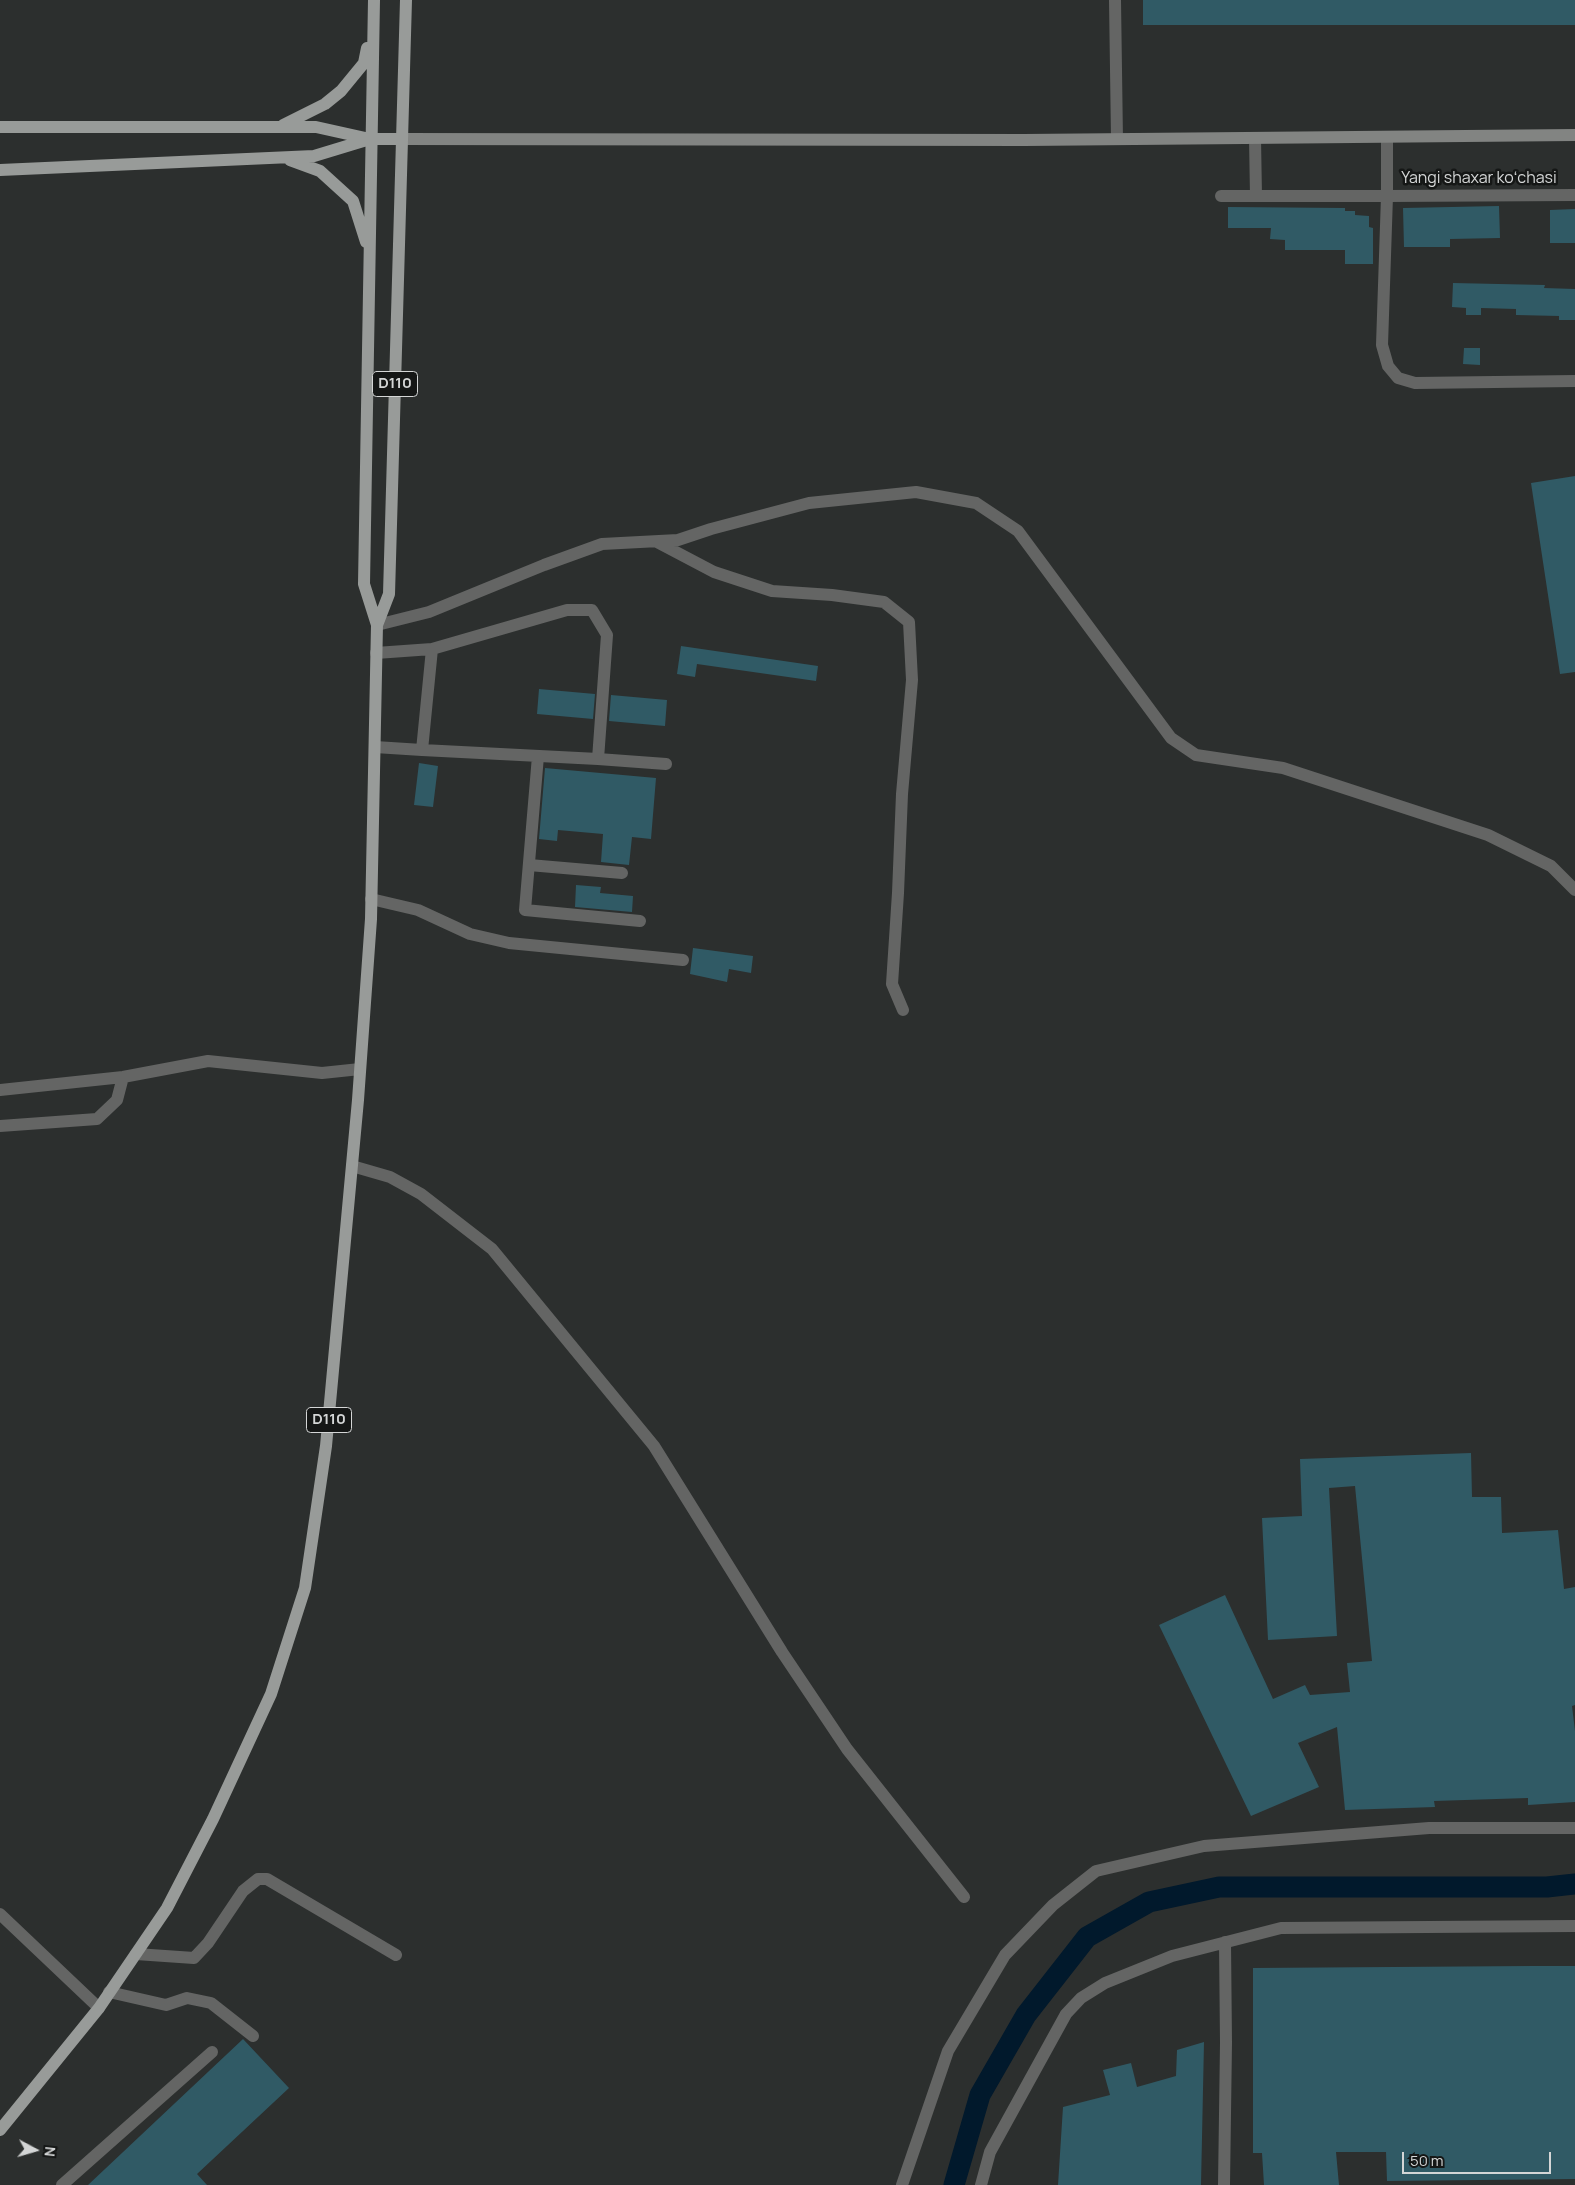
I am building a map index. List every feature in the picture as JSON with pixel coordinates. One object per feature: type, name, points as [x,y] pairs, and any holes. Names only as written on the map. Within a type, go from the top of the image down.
[{"type":"main road","name":"D110","points":[[0,2130],[99,2008],[167,1908],[214,1819],[271,1694],[305,1588],[326,1446],[360,1069],[371,899],[376,626],[364,584],[370,139],[374,0]]},
{"type":"main road","name":"D110","points":[[376,626],[390,594],[406,0]]},
{"type":"main road","points":[[280,127],[325,104],[341,91],[364,63],[373,21]]},
{"type":"main road","points":[[0,127],[316,127],[370,139],[1117,139],[1575,135]]},
{"type":"main road","points":[[0,170],[314,156],[370,139]]},
{"type":"main road","points":[[283,158],[320,171],[353,201],[369,251]]},
{"type":"street","points":[[1115,0],[1117,139]]},
{"type":"street","points":[[1255,138],[1256,196]]},
{"type":"street","points":[[1221,196],[1387,196],[1387,138]]},
{"type":"street","name":"Yangi shaxar koʻchasi","points":[[1575,194],[1387,196],[1382,345],[1388,366],[1398,378],[1415,383],[1575,381]]},
{"type":"street","points":[[376,626],[429,612],[544,565],[602,544],[678,540],[710,529],[809,504],[916,492],[976,503],[1018,531],[1171,738],[1196,755],[1283,768],[1488,835],[1551,866],[1575,890]]},
{"type":"street","points":[[657,542],[714,572],[772,591],[832,595],[884,602],[909,622],[912,680],[902,794],[892,984],[903,1010]]},
{"type":"street","points":[[376,653],[432,649],[567,610],[592,610],[607,635],[598,759]]},
{"type":"street","points":[[422,750],[432,649]]},
{"type":"street","points":[[375,748],[666,764]]},
{"type":"street","points":[[538,756],[526,910],[640,921]]},
{"type":"street","points":[[529,865],[622,873]]},
{"type":"street","points":[[371,899],[418,910],[470,934],[509,943],[683,960]]},
{"type":"street","points":[[0,1090],[123,1077],[208,1061],[322,1073],[360,1069]]},
{"type":"street","points":[[0,1126],[97,1119],[118,1100],[123,1077]]},
{"type":"street","points":[[352,1166],[390,1177],[421,1194],[492,1249],[654,1446],[701,1518],[782,1652],[847,1749],[964,1897]]},
{"type":"street","points":[[902,2185],[948,2050],[1005,1954],[1053,1905],[1096,1872],[1204,1846],[1429,1828],[1575,1828]]},
{"type":"street","points":[[136,1954],[194,1958],[208,1943],[244,1891],[258,1879],[267,1879],[396,1955]]},
{"type":"street","points":[[0,1914],[99,2008]]},
{"type":"street","points":[[982,2185],[990,2152],[1066,2014],[1081,1998],[1105,1983],[1172,1956],[1281,1928],[1575,1926]]},
{"type":"street","points":[[1224,2185],[1225,1942]]},
{"type":"street","points":[[110,1992],[166,2005],[187,1998],[212,2003],[253,2036]]},
{"type":"street","points":[[62,2185],[212,2052]]},
{"type":"building","points":[[1143,0],[1575,0],[1575,25],[1143,25]]},
{"type":"building","points":[[1499,206],[1500,238],[1450,239],[1450,247],[1404,247],[1403,208]]},
{"type":"building","points":[[1228,207],[1345,208],[1345,211],[1355,211],[1355,215],[1369,216],[1369,227],[1373,228],[1373,264],[1345,264],[1345,250],[1285,250],[1285,240],[1270,239],[1271,228],[1228,228]]},
{"type":"building","points":[[1575,209],[1575,243],[1550,243],[1550,210]]},
{"type":"building","points":[[1453,283],[1545,285],[1544,288],[1575,289],[1575,320],[1559,320],[1559,316],[1516,315],[1516,309],[1481,308],[1481,315],[1466,315],[1466,308],[1452,307]]},
{"type":"building","points":[[1464,348],[1480,348],[1480,365],[1463,364]]},
{"type":"building","points":[[1575,476],[1575,672],[1560,674],[1531,483]]},
{"type":"building","points":[[681,646],[818,666],[816,681],[697,664],[695,677],[677,674]]},
{"type":"building","points":[[539,689],[595,694],[593,719],[537,714]]},
{"type":"building","points":[[611,695],[667,700],[665,726],[609,721]]},
{"type":"building","points":[[419,763],[438,766],[433,807],[414,805]]},
{"type":"building","points":[[545,768],[656,778],[651,839],[632,837],[629,865],[601,862],[603,834],[558,830],[557,841],[539,839]]},
{"type":"building","points":[[576,885],[601,887],[600,893],[633,896],[632,912],[575,907]]},
{"type":"building","points":[[693,948],[753,956],[751,973],[729,969],[727,982],[690,974]]},
{"type":"building","points":[[1471,1453],[1472,1497],[1501,1497],[1502,1533],[1558,1530],[1564,1589],[1575,1587],[1575,1705],[1572,1706],[1575,1731],[1575,1802],[1528,1805],[1528,1798],[1434,1801],[1435,1807],[1345,1810],[1337,1727],[1298,1743],[1319,1787],[1251,1816],[1159,1625],[1225,1595],[1273,1699],[1305,1685],[1310,1695],[1350,1692],[1347,1663],[1372,1661],[1355,1486],[1329,1488],[1337,1636],[1268,1640],[1262,1518],[1302,1516],[1300,1459]]},
{"type":"building","points":[[1575,1966],[1575,2179],[1387,2181],[1386,2152],[1336,2152],[1339,2185],[1264,2185],[1262,2153],[1253,2153],[1253,1968]]},
{"type":"building","points":[[243,2039],[289,2088],[197,2174],[207,2185],[88,2185]]},
{"type":"building","points":[[1204,2042],[1201,2185],[1058,2185],[1063,2107],[1110,2095],[1103,2070],[1131,2063],[1137,2087],[1176,2076],[1177,2050]]},
{"type":"waterway","points":[[954,2185],[980,2095],[1026,2015],[1087,1937],[1149,1902],[1219,1887],[1547,1887],[1575,1884]]}]
